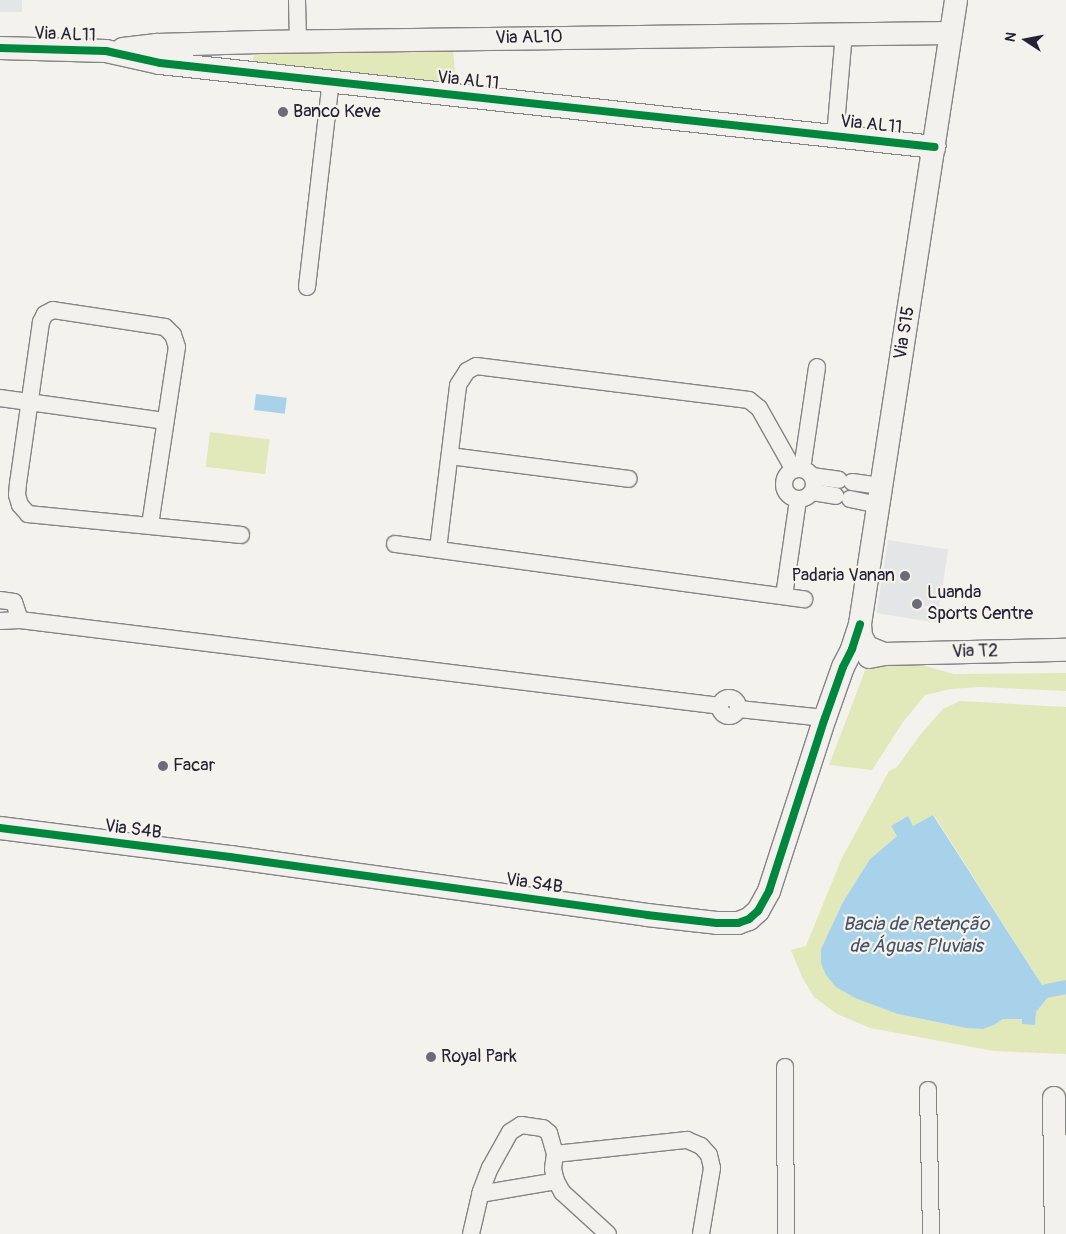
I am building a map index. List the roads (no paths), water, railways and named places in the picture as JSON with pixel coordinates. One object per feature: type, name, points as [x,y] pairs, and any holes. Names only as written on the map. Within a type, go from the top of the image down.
[{"type":"street","points":[[297,0],[298,41]]},
{"type":"street","name":"Via S15","points":[[884,654],[867,647],[861,636],[860,624],[956,0]]},
{"type":"street","name":"Via AL10","points":[[106,51],[157,45],[298,41],[952,33]]},
{"type":"street","points":[[835,136],[844,34]]},
{"type":"street","points":[[255,73],[247,66],[245,58],[249,48],[259,42]]},
{"type":"street","name":"Via AL11","points":[[0,48],[106,51],[160,63],[331,80],[934,147]]},
{"type":"street","points":[[307,287],[331,80]]},
{"type":"street","points":[[150,525],[177,347],[173,335],[164,327],[63,310],[53,310],[45,314],[41,322],[17,495],[20,505],[28,514],[241,535]]},
{"type":"street","points":[[438,549],[460,380],[467,370],[482,366],[749,400],[759,408],[805,477]]},
{"type":"street","points":[[817,367],[805,477],[805,499],[798,500],[790,497],[784,487],[785,479],[805,477],[844,489],[880,495]]},
{"type":"street","points":[[0,398],[165,421]]},
{"type":"street","points":[[450,456],[629,479]]},
{"type":"street","points":[[784,596],[798,500]]},
{"type":"street","points":[[395,544],[804,599]]},
{"type":"street","points":[[0,600],[14,602],[20,620]]},
{"type":"street","points":[[0,620],[20,620],[720,706],[723,701],[731,698],[736,700],[739,709],[825,718]]},
{"type":"street","name":"Via S4B","points":[[0,828],[230,857],[717,924],[738,923],[749,919],[758,912],[769,891],[825,718],[852,650],[860,624]]},
{"type":"street","name":"Via T2","points":[[884,654],[1066,650]]},
{"type":"street","name":"Via S4B","points":[[838,684],[848,668],[857,661],[884,654]]},
{"type":"street","points":[[785,1067],[786,1234]]},
{"type":"street","points":[[928,1090],[931,1234]]},
{"type":"street","points":[[1054,1098],[1056,1234]]},
{"type":"street","points":[[471,1234],[480,1194],[500,1147],[510,1132],[521,1125],[544,1128],[549,1133],[555,1154],[554,1169],[556,1181],[562,1192],[608,1234]]},
{"type":"street","points":[[555,1154],[687,1140],[701,1146],[709,1155],[712,1168],[701,1234]]},
{"type":"street","points":[[480,1194],[556,1181]]},
{"type":"water","points":[[256,394],[287,398],[285,414],[254,410]]},
{"type":"water","name":"Bacia de Retenção de Águas Pluviais","points":[[933,815],[1049,996],[1036,1012],[1035,1025],[1022,1024],[1022,1019],[1003,1019],[983,1029],[966,1028],[898,1014],[855,998],[836,987],[826,975],[821,963],[821,949],[843,902],[870,859],[897,836],[891,826],[908,816],[913,826]]},
{"type":"waterway","points":[[1046,991],[1066,987]]},
{"type":"place","name":"Banco Keve","points":[[283,112]]},
{"type":"place","name":"Padaria Vanan","points":[[905,576]]},
{"type":"place","name":"Luanda Sports Centre","points":[[917,604]]},
{"type":"place","name":"Facar","points":[[163,766]]},
{"type":"place","name":"Royal Park","points":[[431,1057]]}]
